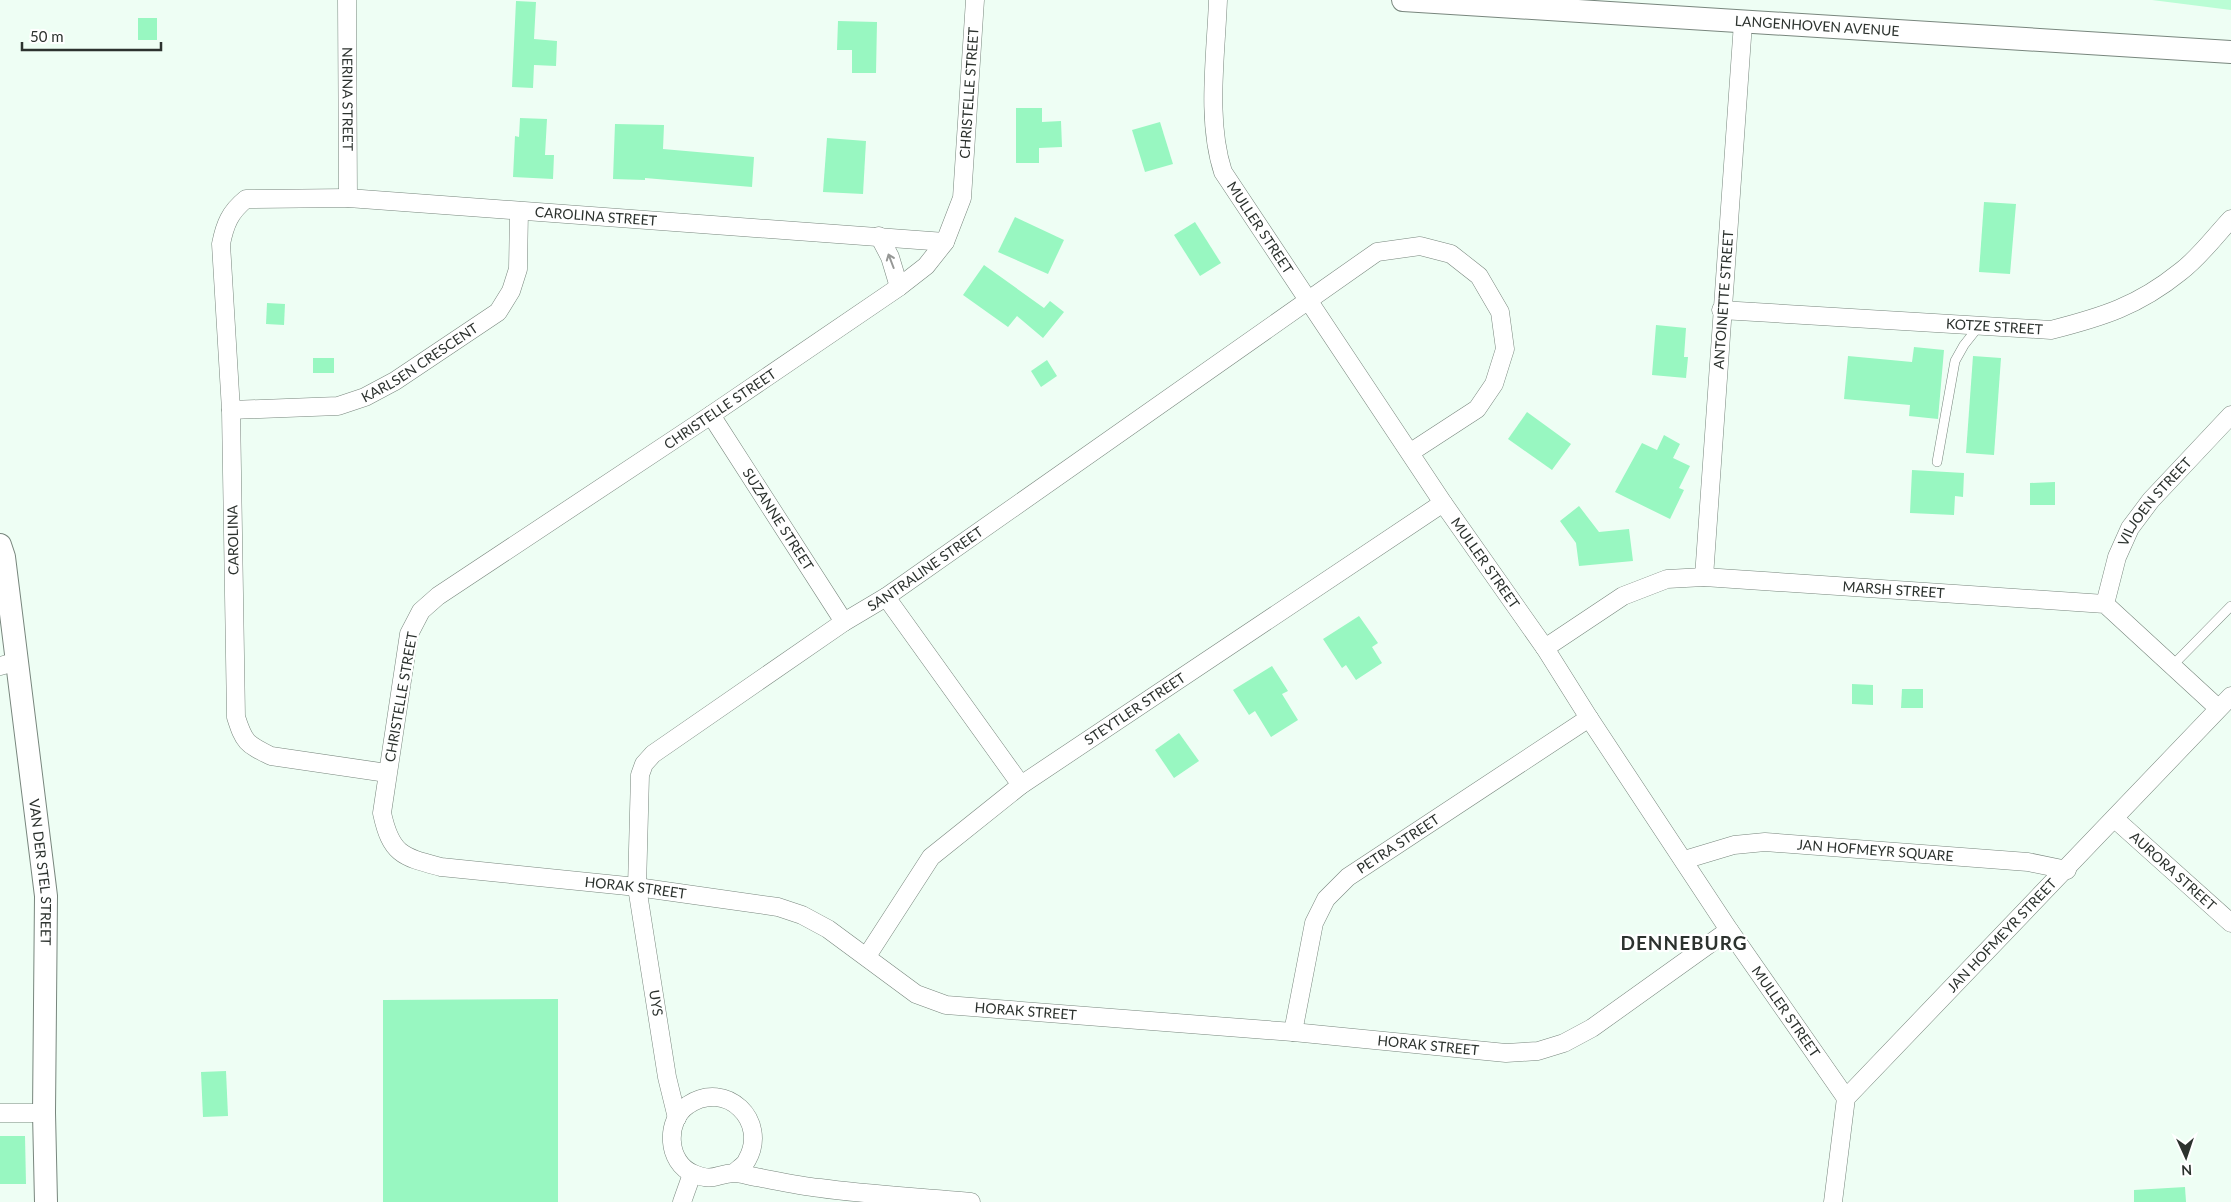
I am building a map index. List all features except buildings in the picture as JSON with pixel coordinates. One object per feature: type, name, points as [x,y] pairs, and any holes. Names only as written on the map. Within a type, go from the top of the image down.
[{"type":"street","name":"NERINA STREET","points":[[347,0],[348,198]]},
{"type":"street","name":"CHRISTELLE STREET","points":[[387,774],[409,634],[421,611],[438,596],[900,288],[926,266],[945,242],[962,198],[975,0]]},
{"type":"street","name":"MULLER STREET","points":[[1218,0],[1214,127],[1216,150],[1223,172],[1411,452],[1443,503],[1545,648],[1729,930],[1846,1098]]},
{"type":"street","name":"LANGENHOVEN AVENUE","points":[[1403,0],[1743,23],[2231,52]]},
{"type":"street","name":"ANTOINETTE STREET","points":[[1704,578],[1721,310],[1743,23]]},
{"type":"street","name":"CAROLINA STREET","points":[[246,199],[348,198],[945,242]]},
{"type":"street","name":"CAROLINA","points":[[246,199],[235,208],[226,222],[221,244],[231,410],[236,717],[243,739],[254,748],[271,756],[387,774]]},
{"type":"street","name":"KARLSEN CRESCENT","points":[[231,410],[338,406],[365,397],[395,381],[498,312],[511,291],[518,270],[519,211]]},
{"type":"street","name":"KOTZE STREET","points":[[1721,310],[2051,330],[2111,313],[2141,300],[2182,272],[2231,219]]},
{"type":"street","points":[[879,236],[890,257],[900,288]]},
{"type":"street","name":"SANTRALINE STREET","points":[[637,887],[640,775],[644,764],[653,754],[844,622],[886,597],[1377,252],[1420,246],[1451,254],[1479,276],[1500,312],[1505,349],[1494,384],[1477,409],[1411,452]]},
{"type":"street","name":"SUZANNE STREET","points":[[711,415],[844,622]]},
{"type":"street","name":"VILJOEN STREET","points":[[2105,604],[2117,557],[2130,528],[2151,500],[2231,415]]},
{"type":"street","name":"STEYTLER STREET","points":[[867,956],[931,856],[1021,785],[1443,503]]},
{"type":"street","name":"VAN DER STEL STREET","points":[[0,545],[4,558],[9,663],[46,896],[44,1112],[46,1202]]},
{"type":"street","name":"MARSH STREET","points":[[1545,648],[1623,596],[1666,579],[1704,578],[2105,604]]},
{"type":"street","points":[[886,597],[1021,785]]},
{"type":"street","points":[[2105,604],[2173,665],[2225,702]]},
{"type":"street","name":"JAN HOFMEYR STREET","points":[[1846,1098],[2067,870],[2225,702]]},
{"type":"street","name":"PETRA STREET","points":[[1293,1032],[1314,923],[1326,898],[1348,877],[1589,718]]},
{"type":"street","name":"HORAK STREET","points":[[387,774],[382,813],[386,834],[398,851],[411,859],[441,867],[637,887],[778,907],[802,915],[828,929],[916,994],[946,1005],[1293,1032],[1506,1053],[1538,1051],[1564,1043],[1592,1028],[1729,930]]},
{"type":"street","name":"AURORA STREET","points":[[2115,819],[2231,923]]},
{"type":"street","name":"JAN HOFMEYR SQUARE","points":[[1684,860],[1734,845],[1765,842],[2028,862],[2067,870]]},
{"type":"street","name":"UYS","points":[[637,887],[668,1077],[677,1118]]},
{"type":"street","points":[[734,1173],[746,1162],[753,1147],[754,1130],[747,1115],[735,1103],[719,1097],[703,1098],[688,1105],[677,1118],[671,1133],[672,1149],[680,1163],[692,1174],[713,1179],[734,1173],[820,1188],[972,1202]]},
{"type":"street","points":[[1833,1202],[1846,1098]]},
{"type":"street","points":[[0,1113],[44,1112]]},
{"type":"street","points":[[682,1202],[692,1174]]},
{"type":"lane","points":[[1937,462],[1955,361],[1964,345],[1980,325]]},
{"type":"lane","points":[[2173,665],[2231,606]]},
{"type":"green space","points":[[2152,0],[2231,0],[2231,10]]},
{"type":"district","name":"DENNEBURG","points":[[1684,943]]}]
